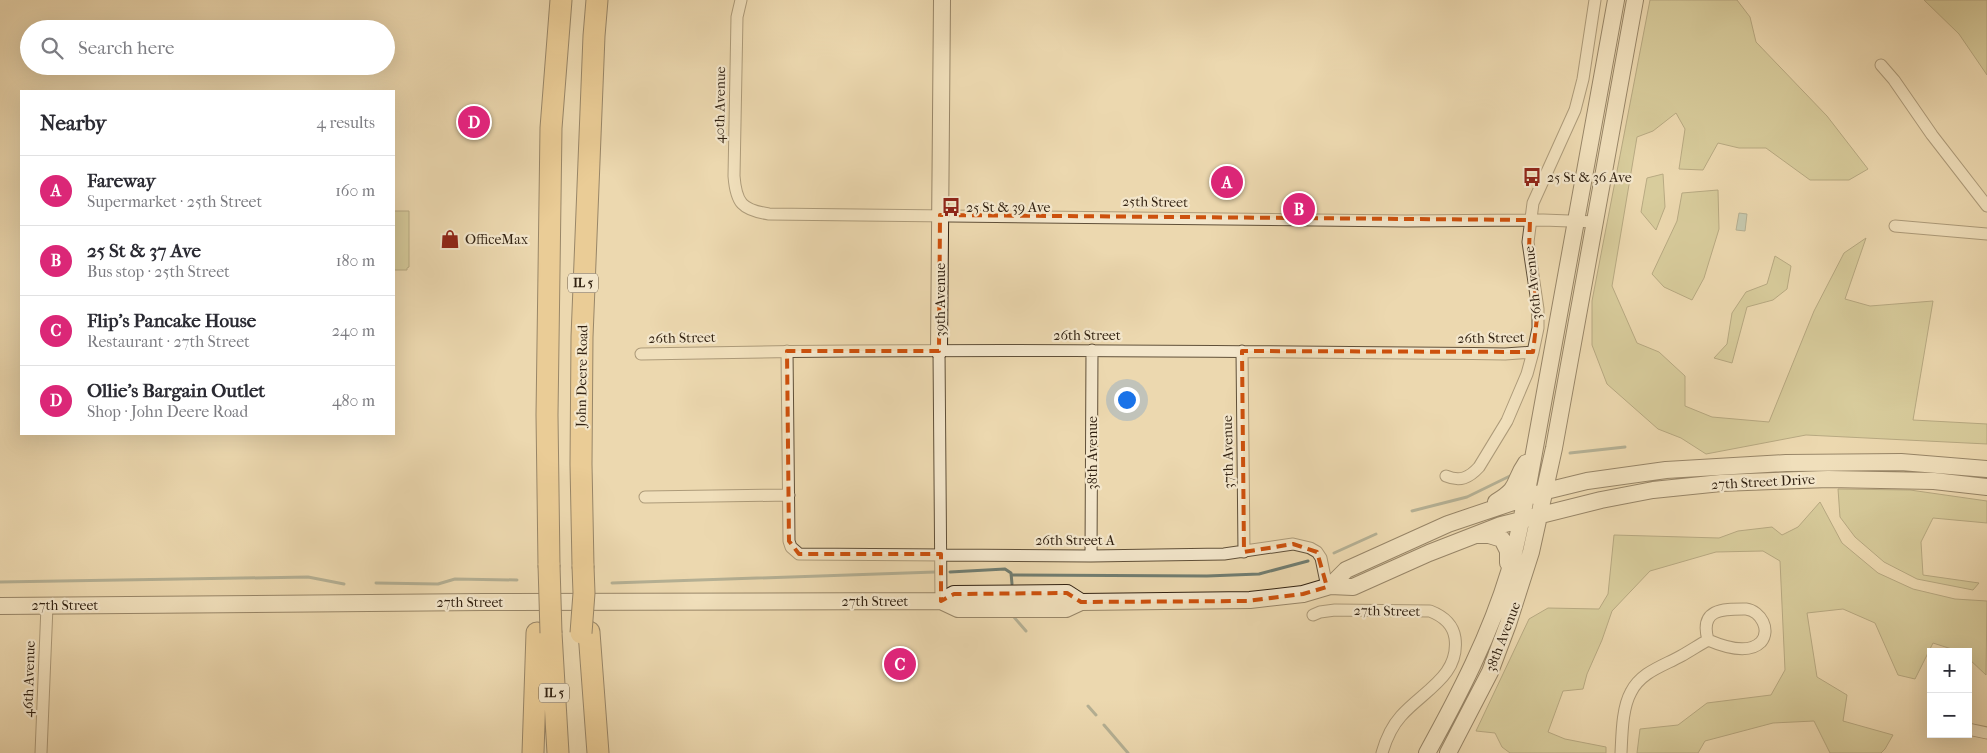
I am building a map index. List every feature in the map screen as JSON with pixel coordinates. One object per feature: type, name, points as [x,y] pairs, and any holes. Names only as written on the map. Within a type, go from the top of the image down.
[{"type":"highway","name":"IL 5","points":[[558,753],[544,633],[544,566],[551,128],[561,0]]},
{"type":"highway","name":"John Deere Road","points":[[586,753],[580,649],[585,633],[581,464],[583,284],[593,45],[597,0]]},
{"type":"highway","points":[[532,753],[544,633]]},
{"type":"highway","points":[[585,633],[598,753]]},
{"type":"main road","name":"39th Avenue","points":[[939,351],[942,0]]},
{"type":"main road","name":"36th Avenue","points":[[1522,519],[1616,0]]},
{"type":"main road","points":[[1541,514],[1636,0]]},
{"type":"main road","points":[[1554,448],[1555,465],[1561,474],[1568,479],[1587,481]]},
{"type":"main road","points":[[1481,511],[1509,494],[1534,451]]},
{"type":"main road","name":"27th Street Drive","points":[[1546,491],[1587,481],[1666,470],[1786,463],[1901,462],[1987,469]]},
{"type":"main road","name":"27th Street Drive","points":[[1541,514],[1653,490],[1721,483],[1792,479],[1934,481],[1987,487]]},
{"type":"main road","name":"27th Street","points":[[1329,587],[1346,570],[1448,524],[1481,511],[1546,491]]},
{"type":"main road","points":[[1531,552],[1550,523],[1572,507]]},
{"type":"main road","name":"27th Street","points":[[0,606],[941,601],[954,594],[1066,593],[1081,602],[1250,600],[1289,596],[1329,587],[1353,587],[1472,535],[1541,514]]},
{"type":"main road","name":"38th Avenue","points":[[1448,753],[1490,672],[1511,617],[1541,514]]},
{"type":"main road","name":"38th Avenue","points":[[1427,753],[1476,656],[1508,572],[1522,519]]},
{"type":"main road","points":[[1472,535],[1502,539],[1508,550],[1508,572]]},
{"type":"street","name":"40th Avenue","points":[[741,0],[737,17],[734,176],[738,199],[745,208]]},
{"type":"street","name":"36th Avenue","points":[[1446,476],[1461,479],[1474,473],[1479,467],[1510,414],[1527,374],[1538,328],[1538,309],[1529,251],[1530,220],[1533,202],[1568,126],[1579,96],[1592,30],[1595,0]]},
{"type":"street","points":[[1881,66],[1894,80],[1932,135],[1987,206]]},
{"type":"street","name":"25th Street","points":[[745,208],[750,211],[769,214],[1596,222]]},
{"type":"street","points":[[1894,226],[1987,234]]},
{"type":"street","name":"26th Street","points":[[641,354],[787,351],[1092,350],[1506,354],[1533,352]]},
{"type":"street","name":"38th Avenue","points":[[1091,556],[1092,350]]},
{"type":"street","points":[[645,497],[789,496],[787,351]]},
{"type":"street","name":"39th Avenue","points":[[939,351],[941,601]]},
{"type":"street","name":"37th Avenue","points":[[1242,351],[1244,552]]},
{"type":"street","name":"26th Street A","points":[[789,496],[789,541],[794,551],[799,554],[1091,556],[1224,554],[1292,544],[1310,548],[1317,552],[1321,558],[1329,587]]},
{"type":"street","name":"46th Avenue","points":[[41,753],[47,606]]},
{"type":"street","name":"27th Street","points":[[1313,615],[1335,610],[1430,611],[1439,614],[1446,620],[1455,633],[1456,652],[1450,669],[1436,685],[1400,717],[1388,736],[1382,753]]},
{"type":"street","points":[[1718,610],[1754,610],[1759,614],[1764,623],[1763,639],[1753,647],[1728,647],[1708,640],[1706,624],[1712,613],[1718,610]]},
{"type":"street","points":[[1621,753],[1628,702],[1636,684],[1645,675],[1681,657],[1708,640]]},
{"type":"street","points":[[1972,730],[1987,733]]},
{"type":"highlighted area","points":[[940,215],[1530,220],[1529,251],[1538,309],[1533,352],[1242,351],[1244,552],[1293,544],[1317,552],[1327,587],[1303,594],[1247,601],[1081,602],[1067,593],[954,594],[941,601],[941,554],[799,554],[789,541],[787,351],[939,351]]},
{"type":"shaded area","points":[[1650,0],[1737,0],[1750,17],[1756,42],[1827,116],[1868,169],[1849,180],[1810,180],[1766,148],[1739,148],[1718,143],[1703,170],[1679,169],[1685,129],[1676,113],[1653,131],[1637,137],[1612,286],[1637,343],[1659,352],[1685,376],[1685,406],[1712,417],[1769,422],[1814,311],[1844,253],[1866,238],[1845,299],[1870,306],[1933,301],[1913,420],[1987,424],[1987,444],[1806,435],[1706,454],[1681,438],[1658,429],[1607,384],[1592,345],[1592,301]]},
{"type":"shaded area","points":[[1924,0],[1987,0],[1987,75],[1959,34]]},
{"type":"shaded area","points":[[1663,174],[1665,207],[1656,230],[1641,212],[1647,178]]},
{"type":"shaded area","points":[[1718,190],[1719,229],[1704,278],[1692,300],[1664,287],[1652,274],[1677,221],[1682,193]]},
{"type":"shaded area","points":[[395,211],[409,211],[409,267],[407,270],[395,270]]},
{"type":"shaded area","points":[[1775,256],[1791,266],[1787,289],[1773,300],[1747,307],[1732,363],[1714,358],[1727,344],[1732,313],[1746,292],[1767,284]]},
{"type":"shaded area","points":[[1838,489],[1910,490],[1987,501],[1987,523],[1933,518],[1921,542],[1923,575],[1979,583],[1973,590],[1917,579],[1884,562],[1855,537],[1840,517]]},
{"type":"shaded area","points":[[1820,502],[1842,543],[1878,573],[1913,589],[1955,599],[1987,601],[1986,675],[1972,662],[1972,648],[1949,648],[1933,643],[1930,648],[1927,648],[1927,655],[1915,679],[1898,675],[1875,623],[1843,609],[1807,613],[1817,677],[1847,695],[1843,721],[1893,735],[1881,753],[1830,753],[1814,721],[1773,723],[1705,741],[1698,753],[1637,753],[1640,729],[1678,725],[1707,703],[1771,695],[1785,670],[1780,561],[1763,551],[1716,552],[1650,571],[1612,611],[1583,689],[1563,691],[1548,732],[1565,739],[1606,747],[1606,753],[1510,753],[1502,747],[1495,733],[1476,731],[1529,619],[1548,608],[1599,609],[1608,594],[1614,535],[1719,538],[1738,531],[1772,527],[1782,535],[1798,527]]},
{"type":"water","points":[[1739,213],[1747,214],[1745,231],[1736,230]]},
{"type":"waterway","points":[[1570,453],[1625,447]]},
{"type":"waterway","points":[[1412,511],[1467,497],[1512,475]]},
{"type":"waterway","points":[[1334,553],[1376,534]]},
{"type":"waterway","points":[[1011,575],[1207,576],[1259,574],[1308,561]]},
{"type":"waterway","points":[[950,572],[1005,569],[1011,573],[1012,584]]},
{"type":"waterway","points":[[612,583],[935,572]]},
{"type":"waterway","points":[[0,582],[308,577],[344,584]]},
{"type":"waterway","points":[[376,583],[438,584],[455,579],[517,580]]},
{"type":"waterway","points":[[1013,616],[1026,631]]},
{"type":"waterway","points":[[1088,706],[1096,715]]},
{"type":"waterway","points":[[1104,725],[1128,753]]},
{"type":"place","name":"Ollie's Bargain Outlet","points":[[474,122]]},
{"type":"place","name":"25 St & 36 Ave","points":[[1532,177]]},
{"type":"place","name":"Fareway","points":[[1227,182]]},
{"type":"place","name":"25 St & 39 Ave","points":[[951,207]]},
{"type":"place","name":"25 St & 37 Ave","points":[[1299,209]]},
{"type":"place","name":"OfficeMax","points":[[450,239]]},
{"type":"place","name":"Flip's Pancake House","points":[[900,664]]}]
